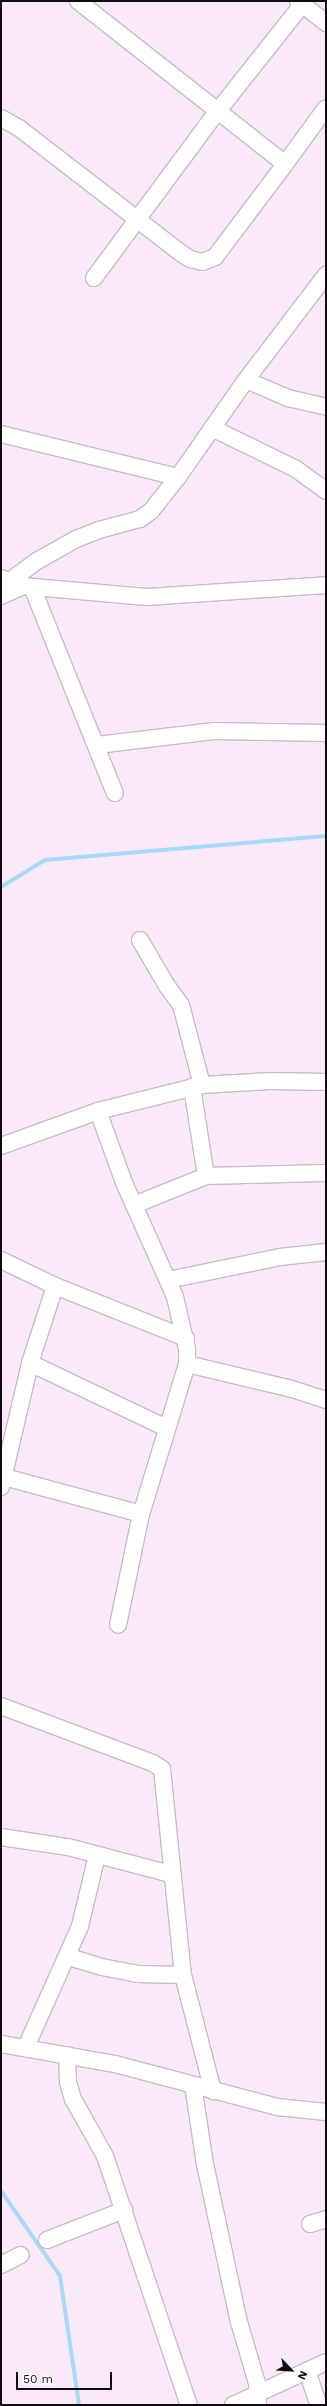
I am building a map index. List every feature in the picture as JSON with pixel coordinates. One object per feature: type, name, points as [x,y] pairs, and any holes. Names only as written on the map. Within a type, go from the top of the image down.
[{"type":"street","points":[[78,1],[285,164]]},
{"type":"street","points":[[94,278],[302,2],[326,23]]},
{"type":"street","points":[[1,118],[19,128],[190,259],[203,262],[215,257],[326,108]]},
{"type":"street","points":[[1,596],[37,561],[76,539],[99,530],[140,519],[151,511],[178,477],[246,380],[326,275]]},
{"type":"street","points":[[246,380],[288,398],[326,406]]},
{"type":"street","points":[[212,428],[296,469],[326,491]]},
{"type":"street","points":[[1,434],[178,477]]},
{"type":"street","points":[[16,583],[147,597],[326,585]]},
{"type":"street","points":[[16,583],[96,744],[115,793]]},
{"type":"street","points":[[96,744],[214,731],[326,733]]},
{"type":"street","points":[[140,940],[167,986],[181,1004],[197,1086],[206,1176]]},
{"type":"street","points":[[1,1146],[98,1111],[197,1086],[270,1081],[326,1082]]},
{"type":"street","points":[[98,1111],[134,1205],[168,1280],[186,1338],[187,1364],[166,1428],[141,1514],[118,1625]]},
{"type":"street","points":[[134,1205],[206,1176],[326,1174]]},
{"type":"street","points":[[168,1280],[280,1257],[326,1252]]},
{"type":"street","points":[[1,1260],[55,1286],[186,1338]]},
{"type":"street","points":[[55,1286],[30,1363],[2,1482],[141,1514]]},
{"type":"street","points":[[30,1363],[166,1428]]},
{"type":"street","points":[[187,1364],[292,1389],[326,1400]]},
{"type":"street","points":[[1,1706],[154,1763],[162,1769],[171,1874],[183,1975],[213,2091]]},
{"type":"street","points":[[1,1837],[53,1844],[171,1874]]},
{"type":"street","points":[[26,2047],[68,1957],[85,1909],[97,1855]]},
{"type":"street","points":[[68,1957],[131,1972],[183,1975]]},
{"type":"street","points":[[1,2044],[26,2047],[115,2064],[278,2107],[326,2112]]},
{"type":"street","points":[[67,2055],[68,2082],[73,2099],[105,2156],[189,2405]]},
{"type":"street","points":[[192,2085],[207,2171],[239,2322],[258,2399]]},
{"type":"street","points":[[47,2240],[124,2210]]},
{"type":"street","points":[[310,2224],[326,2219]]},
{"type":"street","points":[[1,2264],[21,2256]]},
{"type":"street","points":[[233,2405],[258,2399],[326,2362]]},
{"type":"street","points":[[307,2371],[319,2405]]},
{"type":"waterway","points":[[1,887],[45,860],[326,836]]},
{"type":"waterway","points":[[1,2191],[60,2276],[79,2405]]}]
